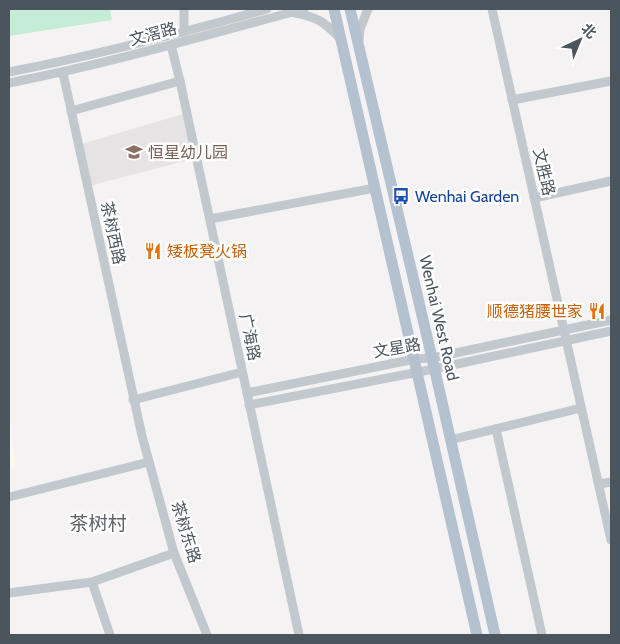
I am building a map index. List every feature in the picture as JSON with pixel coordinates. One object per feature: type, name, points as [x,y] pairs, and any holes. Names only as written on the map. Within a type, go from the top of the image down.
[{"type":"main road","name":"Wenhai West Road","points":[[334,9],[477,635]]},
{"type":"main road","name":"Wenhai West Road","points":[[350,9],[495,635]]},
{"type":"street","points":[[184,9],[184,32]]},
{"type":"street","name":"文滘路","points":[[9,72],[184,32],[267,9]]},
{"type":"street","name":"文滘路","points":[[9,83],[63,73],[304,9]]},
{"type":"street","points":[[358,45],[360,29],[368,9]]},
{"type":"street","name":"文胜路","points":[[492,9],[611,540]]},
{"type":"street","points":[[292,12],[312,16],[327,24],[340,38]]},
{"type":"street","name":"广海路","points":[[171,45],[299,635]]},
{"type":"street","name":"茶树西路","points":[[63,73],[142,436]]},
{"type":"street","points":[[71,111],[180,81]]},
{"type":"street","points":[[512,100],[611,81]]},
{"type":"street","points":[[534,198],[611,181]]},
{"type":"street","points":[[210,219],[376,188]]},
{"type":"street","name":"文星路","points":[[250,405],[418,372],[433,363],[611,320]]},
{"type":"street","name":"文星路","points":[[247,393],[415,360],[433,363],[566,341],[611,331]]},
{"type":"street","points":[[133,400],[242,372]]},
{"type":"street","points":[[450,440],[581,408]]},
{"type":"street","points":[[496,429],[542,635]]},
{"type":"street","name":"茶树东路","points":[[142,436],[174,553],[207,635]]},
{"type":"street","points":[[9,497],[149,462]]},
{"type":"street","points":[[599,484],[611,482]]},
{"type":"street","points":[[9,593],[92,582],[174,553]]},
{"type":"street","points":[[92,582],[110,635]]},
{"type":"shaded area","name":"恒星幼儿园","points":[[183,114],[193,159],[85,187],[75,146]]},
{"type":"shaded area","points":[[9,410],[16,467],[9,468]]},
{"type":"green space","points":[[9,9],[110,9],[112,20],[9,36]]},
{"type":"place","name":"恒星幼儿园","points":[[134,152]]},
{"type":"place","name":"Wenhai Garden","points":[[401,196]]},
{"type":"place","name":"矮板凳火锅","points":[[153,251]]},
{"type":"place","name":"顺德猪腰世家","points":[[597,311]]},
{"type":"district","name":"茶树村","points":[[98,523]]}]
